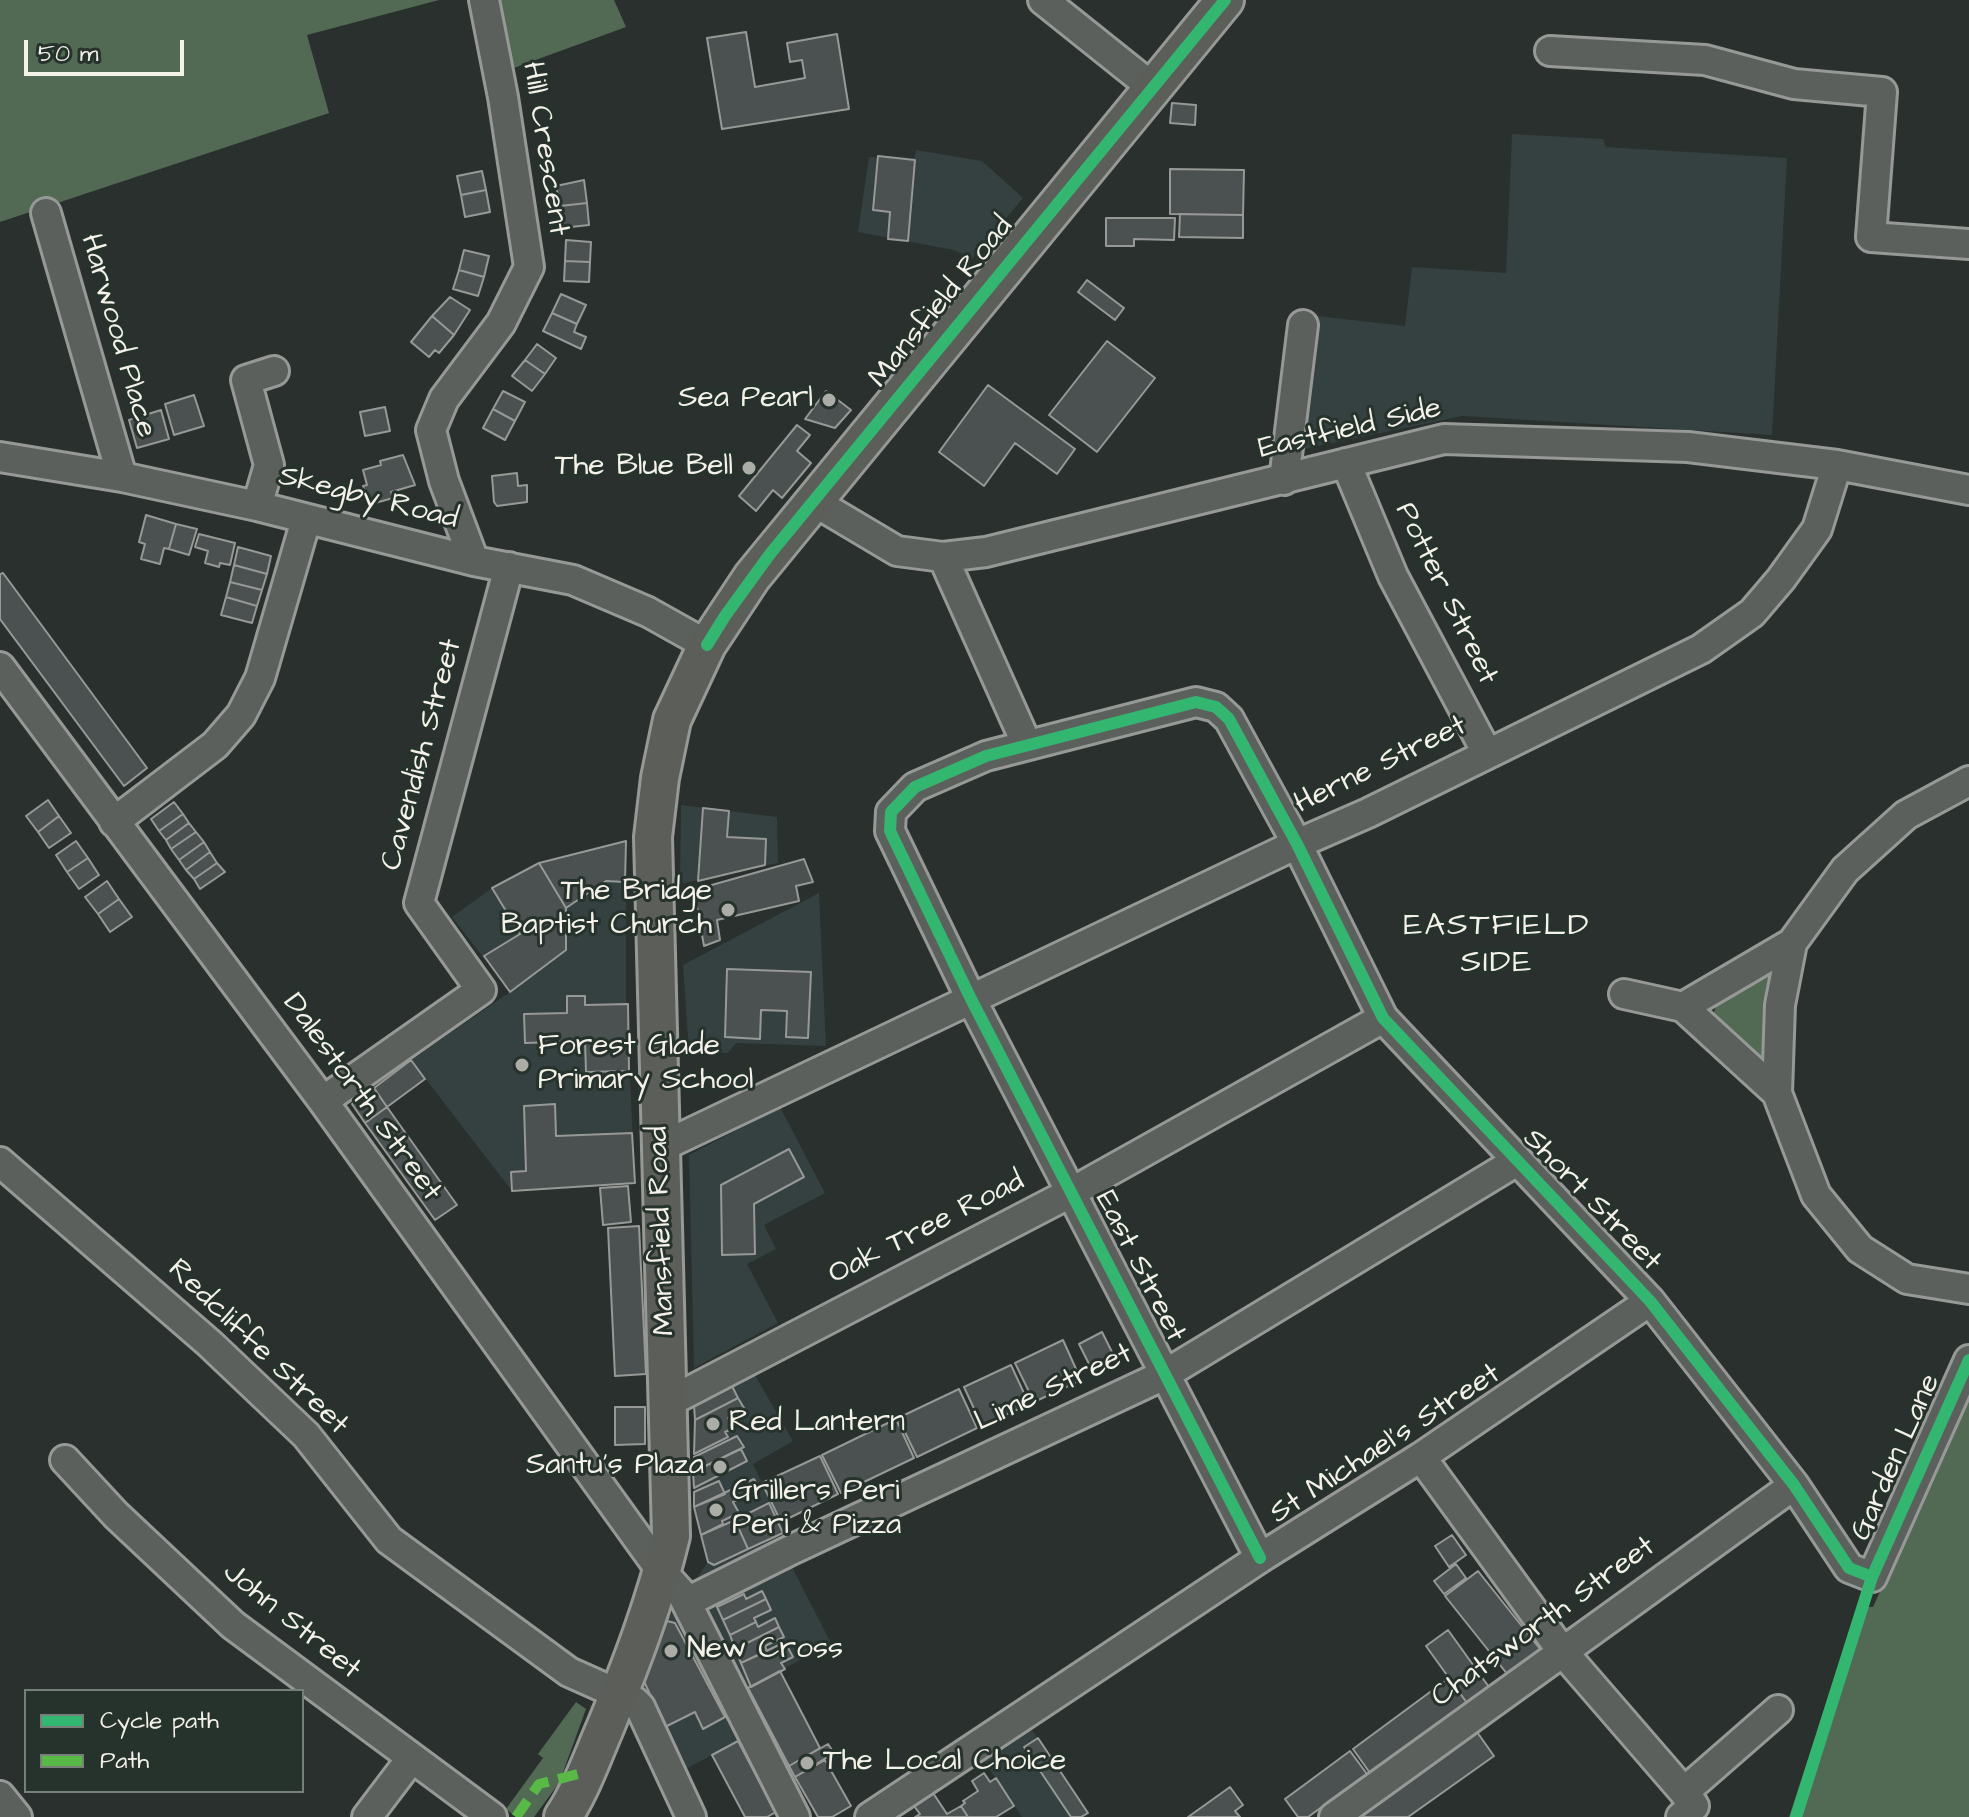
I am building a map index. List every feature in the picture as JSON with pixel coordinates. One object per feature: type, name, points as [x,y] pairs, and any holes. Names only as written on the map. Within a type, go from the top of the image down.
[{"type":"main road","name":"Mansfield Road","points":[[563,1817],[586,1772],[619,1693],[662,1572],[671,1536],[653,837],[660,778],[672,720],[707,645],[752,577],[1225,0]]},
{"type":"street","name":"Hill Crescent","points":[[474,561],[444,481],[431,430],[444,399],[501,323],[529,267],[503,97],[484,0]]},
{"type":"street","points":[[1043,0],[1153,88]]},
{"type":"street","points":[[1550,51],[1705,60],[1794,84],[1882,92],[1871,237],[1969,244]]},
{"type":"street","name":"Harwood Place","points":[[46,213],[122,477]]},
{"type":"street","points":[[1284,480],[1303,325]]},
{"type":"street","points":[[257,506],[269,465],[246,380],[274,371]]},
{"type":"street","name":"Eastfield Side","points":[[813,501],[897,551],[943,557],[986,552],[1444,439],[1688,447],[1837,465],[1969,490]]},
{"type":"street","name":"Skegby Road","points":[[0,457],[122,477],[257,506],[474,561],[573,580],[648,612],[707,645]]},
{"type":"street","name":"Potter Street","points":[[1346,463],[1393,576],[1487,753]]},
{"type":"street","name":"Herne Street","points":[[661,1147],[1368,813],[1701,649],[1752,613],[1781,579],[1817,529],[1837,465]]},
{"type":"street","points":[[114,822],[215,745],[241,715],[260,678],[306,520]]},
{"type":"street","points":[[943,557],[1027,745]]},
{"type":"street","name":"Cavendish Street","points":[[323,1101],[481,990],[419,903],[509,567]]},
{"type":"street","name":"Dalestorth Street","points":[[0,667],[323,1101],[662,1572],[687,1602],[795,1817]]},
{"type":"street","name":"Short Street","points":[[1027,745],[1196,702],[1216,707],[1229,719],[1297,844],[1383,1018],[1650,1301],[1794,1485],[1849,1568],[1872,1577]]},
{"type":"street","name":"East Street","points":[[1027,745],[986,756],[915,787],[891,812],[890,831],[971,999],[1260,1558]]},
{"type":"street","points":[[1683,1007],[1792,943],[1845,870],[1906,815],[1969,781]]},
{"type":"street","points":[[1792,943],[1780,1005],[1777,1093],[1816,1195],[1860,1249],[1907,1279],[1969,1289]]},
{"type":"street","points":[[1624,994],[1683,1007],[1777,1093]]},
{"type":"street","name":"Oak Tree Road","points":[[667,1403],[1072,1192],[1383,1018]]},
{"type":"street","name":"Lime Street","points":[[687,1602],[1164,1375],[1517,1161]]},
{"type":"street","name":"Redcliffe Street","points":[[0,1162],[209,1343],[306,1435],[389,1540],[569,1672],[619,1693]]},
{"type":"street","name":"St Michael's Street","points":[[870,1817],[1260,1558],[1421,1457],[1650,1301]]},
{"type":"street","name":"Garden Lane","points":[[1872,1577],[1969,1360]]},
{"type":"street","points":[[1421,1457],[1562,1651],[1686,1805],[1778,1710]]},
{"type":"street","name":"John Street","points":[[65,1460],[116,1515],[233,1625],[492,1817]]},
{"type":"street","name":"Chatsworth Street","points":[[1334,1817],[1794,1485]]},
{"type":"street","points":[[619,1693],[640,1707],[691,1817]]},
{"type":"street","points":[[367,1817],[411,1759]]},
{"type":"street","points":[[0,1796],[17,1817]]},
{"type":"shaded area","points":[[1512,134],[1603,139],[1606,147],[1787,158],[1772,435],[1462,416],[1275,455],[1291,313],[1405,326],[1412,267],[1506,273]]},
{"type":"shaded area","points":[[916,150],[982,161],[1023,198],[972,259],[954,250],[858,232],[869,157],[914,160]]},
{"type":"shaded area","points":[[681,805],[777,817],[778,863],[680,884]]},
{"type":"shaded area","name":"Forest Glade Primary School","points":[[626,841],[626,995],[635,1183],[512,1191],[411,1060],[510,992],[452,917],[492,888],[539,863]]},
{"type":"shaded area","points":[[819,893],[826,1046],[736,1043],[728,1053],[689,1053],[683,965]]},
{"type":"shaded area","points":[[780,1107],[825,1193],[764,1225],[776,1249],[747,1264],[778,1323],[694,1368],[689,1155]]},
{"type":"shaded area","points":[[755,1375],[793,1441],[753,1464],[786,1531],[776,1536],[831,1643],[749,1688],[767,1725],[684,1770],[642,1677],[663,1626],[708,1562],[694,1507],[694,1405]]},
{"type":"shaded area","points":[[1031,1728],[1088,1813],[1081,1817],[1022,1817],[983,1760]]},
{"type":"green space","points":[[0,0],[439,0],[307,35],[329,113],[0,222]]},
{"type":"green space","points":[[499,0],[614,0],[626,27],[511,69]]},
{"type":"green space","points":[[1775,970],[1765,1019],[1770,1072],[1714,1021],[1714,1012],[1726,996]]},
{"type":"green space","points":[[1969,1396],[1969,1817],[1789,1817],[1858,1606],[1873,1607]]},
{"type":"green space","points":[[576,1702],[586,1709],[559,1783],[534,1817],[516,1817],[506,1809],[543,1758],[538,1754]]},
{"type":"building","points":[[746,32],[755,87],[805,78],[802,60],[790,62],[787,43],[837,34],[849,109],[722,129],[707,38]]},
{"type":"building","points":[[1172,103],[1196,105],[1195,125],[1170,123]]},
{"type":"building","points":[[878,156],[915,160],[908,241],[888,239],[890,212],[873,210]]},
{"type":"building","points":[[1170,169],[1244,170],[1243,215],[1170,214]]},
{"type":"building","points":[[482,171],[486,190],[461,195],[457,176]]},
{"type":"building","points":[[584,180],[587,203],[560,206],[556,186]]},
{"type":"building","points":[[486,190],[490,212],[465,217],[461,195]]},
{"type":"building","points":[[587,203],[589,225],[562,228],[560,206]]},
{"type":"building","points":[[1180,214],[1243,215],[1243,238],[1179,237]]},
{"type":"building","points":[[1106,218],[1175,218],[1174,240],[1134,239],[1134,246],[1106,246]]},
{"type":"building","points":[[566,240],[591,242],[590,262],[565,261]]},
{"type":"building","points":[[464,250],[489,256],[484,277],[459,270]]},
{"type":"building","points":[[565,261],[590,262],[589,282],[564,281]]},
{"type":"building","points":[[459,270],[484,277],[478,296],[453,289]]},
{"type":"building","points":[[1087,280],[1124,308],[1115,320],[1078,292]]},
{"type":"building","points":[[561,294],[586,305],[577,324],[552,313]]},
{"type":"building","points":[[450,297],[470,310],[454,335],[432,316]]},
{"type":"building","points":[[552,313],[577,324],[574,332],[586,337],[581,349],[543,331]]},
{"type":"building","points":[[432,316],[454,335],[439,353],[435,350],[429,357],[411,342]]},
{"type":"building","points":[[1107,341],[1155,378],[1097,452],[1049,415]]},
{"type":"building","points":[[537,344],[556,358],[545,374],[525,360]]},
{"type":"building","points":[[525,360],[545,374],[532,391],[512,376]]},
{"type":"building","points":[[988,385],[1075,449],[1057,474],[1015,443],[984,486],[939,452]]},
{"type":"building","points":[[503,391],[525,402],[515,421],[493,409]]},
{"type":"building","name":"Sea Pearl","points":[[826,391],[851,410],[835,428],[805,419]]},
{"type":"building","points":[[194,395],[204,426],[174,435],[165,404]]},
{"type":"building","points":[[385,407],[390,431],[365,436],[360,412]]},
{"type":"building","points":[[493,409],[515,421],[505,440],[483,428]]},
{"type":"building","points":[[161,410],[169,439],[137,448],[129,420]]},
{"type":"building","points":[[797,425],[810,435],[797,451],[811,463],[782,498],[773,490],[756,511],[739,496]]},
{"type":"building","points":[[403,455],[415,485],[391,492],[393,498],[368,505],[363,470],[381,465],[380,461]]},
{"type":"building","points":[[517,473],[518,486],[527,485],[527,502],[497,506],[492,476]]},
{"type":"building","points":[[146,515],[176,524],[169,549],[164,548],[160,564],[141,559],[145,544],[139,542]]},
{"type":"building","points":[[176,524],[197,529],[189,555],[169,549]]},
{"type":"building","points":[[199,534],[235,543],[230,565],[220,563],[219,567],[205,563],[208,551],[195,547]]},
{"type":"building","points":[[238,547],[271,556],[267,574],[234,565]]},
{"type":"building","points":[[234,565],[267,574],[262,590],[230,582]]},
{"type":"building","points":[[3,573],[147,768],[124,786],[0,619],[0,574]]},
{"type":"building","points":[[230,582],[262,590],[257,606],[226,597]]},
{"type":"building","points":[[226,597],[257,606],[252,623],[221,615]]},
{"type":"building","points":[[48,800],[59,816],[38,832],[26,816]]},
{"type":"building","points":[[174,802],[183,814],[159,831],[151,819]]},
{"type":"building","points":[[703,808],[729,811],[727,837],[766,839],[765,865],[698,881]]},
{"type":"building","points":[[183,814],[189,823],[166,840],[159,831]]},
{"type":"building","points":[[59,816],[71,833],[49,848],[38,832]]},
{"type":"building","points":[[189,823],[196,832],[171,849],[166,840]]},
{"type":"building","points":[[196,832],[204,842],[179,860],[171,849]]},
{"type":"building","points":[[76,841],[88,858],[67,872],[56,855]]},
{"type":"building","points":[[626,841],[625,882],[606,881],[566,908],[539,863]]},
{"type":"building","points":[[204,842],[210,852],[186,870],[179,860]]},
{"type":"building","points":[[210,852],[217,863],[194,879],[186,870]]},
{"type":"building","points":[[88,858],[99,875],[79,889],[67,872]]},
{"type":"building","name":"The Bridge Baptist Church","points":[[804,859],[813,882],[796,886],[799,901],[717,920],[720,940],[704,946],[694,890]]},
{"type":"building","points":[[217,863],[225,872],[200,889],[194,879]]},
{"type":"building","points":[[539,863],[566,908],[566,950],[510,992],[484,956],[520,934],[492,888]]},
{"type":"building","points":[[107,881],[119,899],[98,914],[85,897]]},
{"type":"building","points":[[119,899],[132,917],[110,932],[98,914]]},
{"type":"building","points":[[727,969],[811,972],[808,1038],[786,1037],[787,1011],[761,1010],[760,1039],[725,1037]]},
{"type":"building","points":[[567,996],[585,996],[585,1005],[628,1004],[629,1071],[586,1072],[585,1041],[525,1043],[524,1014],[567,1013]]},
{"type":"building","points":[[411,1060],[425,1079],[387,1107],[374,1088]]},
{"type":"building","points":[[374,1088],[387,1107],[365,1123],[352,1104]]},
{"type":"building","points":[[555,1104],[556,1136],[632,1133],[635,1183],[512,1191],[511,1172],[526,1171],[524,1106]]},
{"type":"building","points":[[387,1107],[457,1205],[435,1220],[365,1123]]},
{"type":"building","points":[[789,1149],[804,1177],[754,1204],[755,1254],[722,1255],[721,1185]]},
{"type":"building","points":[[628,1186],[631,1222],[603,1225],[600,1188]]},
{"type":"building","points":[[639,1226],[646,1374],[615,1376],[608,1228]]},
{"type":"building","points":[[1102,1332],[1114,1356],[1091,1368],[1079,1344]]},
{"type":"building","points":[[1063,1340],[1081,1380],[1034,1402],[1015,1363]]},
{"type":"building","points":[[1011,1365],[1029,1404],[982,1426],[964,1387]]},
{"type":"building","points":[[732,1386],[738,1398],[695,1420],[694,1405]]},
{"type":"building","points":[[959,1389],[977,1428],[917,1457],[898,1418]]},
{"type":"building","name":"Red Lantern","points":[[738,1398],[744,1408],[728,1418],[734,1428],[725,1432],[728,1437],[694,1454],[695,1420]]},
{"type":"building","points":[[615,1407],[645,1407],[645,1444],[615,1445]]},
{"type":"building","points":[[896,1419],[914,1458],[841,1493],[822,1455]]},
{"type":"building","points":[[737,1436],[744,1447],[693,1472],[694,1457]]},
{"type":"building","name":"Santu's Plaza","points":[[741,1449],[747,1461],[694,1488],[693,1472]]},
{"type":"building","points":[[820,1456],[838,1494],[781,1522],[762,1483]]},
{"type":"building","name":"Grillers Peri Peri & Pizza","points":[[754,1479],[760,1489],[733,1502],[739,1513],[701,1535],[694,1507]]},
{"type":"building","points":[[719,1481],[725,1494],[694,1507],[694,1492]]},
{"type":"building","points":[[769,1503],[783,1533],[748,1549],[735,1520]]},
{"type":"building","points":[[735,1520],[748,1549],[714,1565],[708,1562],[701,1535]]},
{"type":"building","points":[[1452,1535],[1466,1555],[1449,1567],[1435,1546]]},
{"type":"building","points":[[1456,1564],[1466,1578],[1444,1594],[1434,1581]]},
{"type":"building","points":[[1478,1571],[1540,1649],[1508,1675],[1445,1596]]},
{"type":"building","points":[[762,1591],[766,1599],[723,1620],[717,1607],[744,1594],[746,1599]]},
{"type":"building","points":[[766,1599],[771,1610],[754,1618],[756,1622],[730,1635],[723,1620]]},
{"type":"building","points":[[775,1618],[779,1627],[735,1649],[730,1635],[756,1622],[758,1627]]},
{"type":"building","name":"New Cross","points":[[667,1621],[675,1623],[725,1717],[703,1729],[695,1712],[665,1727],[642,1677]]},
{"type":"building","points":[[779,1627],[784,1637],[765,1646],[767,1651],[741,1663],[735,1649]]},
{"type":"building","points":[[1448,1630],[1489,1687],[1467,1703],[1426,1646]]},
{"type":"building","points":[[785,1642],[793,1657],[781,1663],[785,1669],[751,1687],[741,1663]]},
{"type":"building","points":[[780,1671],[820,1748],[789,1766],[748,1688]]},
{"type":"building","points":[[1449,1678],[1467,1703],[1370,1773],[1353,1749]]},
{"type":"building","points":[[1477,1732],[1494,1756],[1408,1817],[1357,1817]]},
{"type":"building","points":[[1038,1738],[1088,1813],[1071,1817],[1024,1747]]},
{"type":"building","points":[[738,1741],[776,1812],[767,1817],[745,1817],[712,1755]]},
{"type":"building","name":"The Local Choice","points":[[828,1744],[834,1753],[795,1777],[789,1766]]},
{"type":"building","points":[[1350,1751],[1367,1774],[1308,1817],[1298,1817],[1285,1799]]},
{"type":"building","points":[[825,1760],[851,1806],[832,1817],[818,1817],[795,1777]]},
{"type":"building","points":[[984,1773],[990,1782],[996,1778],[1014,1806],[996,1817],[968,1817],[961,1806],[965,1803],[963,1801],[978,1791],[972,1781]]},
{"type":"building","points":[[1230,1787],[1243,1805],[1235,1811],[1240,1817],[1188,1817]]},
{"type":"building","points":[[933,1793],[947,1814],[961,1806],[968,1817],[915,1817],[920,1814],[914,1806]]},
{"type":"marked path","points":[[516,1817],[539,1784],[586,1772]]},
{"type":"cycle path","points":[[707,645],[770,554],[1225,0]]},
{"type":"cycle path","points":[[1260,1558],[971,999],[890,831],[891,812],[915,787],[986,756],[1196,702],[1216,707],[1229,719],[1297,844],[1383,1018],[1650,1301],[1794,1485],[1849,1568],[1872,1577]]},
{"type":"cycle path","points":[[1796,1817],[1872,1577],[1969,1360]]},
{"type":"place","name":"Sea Pearl","points":[[829,400]]},
{"type":"place","name":"The Blue Bell","points":[[749,468]]},
{"type":"place","name":"The Bridge Baptist Church","points":[[728,910]]},
{"type":"place","name":"Forest Glade Primary School","points":[[522,1065]]},
{"type":"place","name":"Red Lantern","points":[[713,1424]]},
{"type":"place","name":"Santu's Plaza","points":[[720,1467]]},
{"type":"place","name":"Grillers Peri Peri & Pizza","points":[[716,1510]]},
{"type":"place","name":"New Cross","points":[[671,1651]]},
{"type":"place","name":"The Local Choice","points":[[807,1763]]},
{"type":"district","name":"EASTFIELD SIDE","points":[[1497,946]]}]
